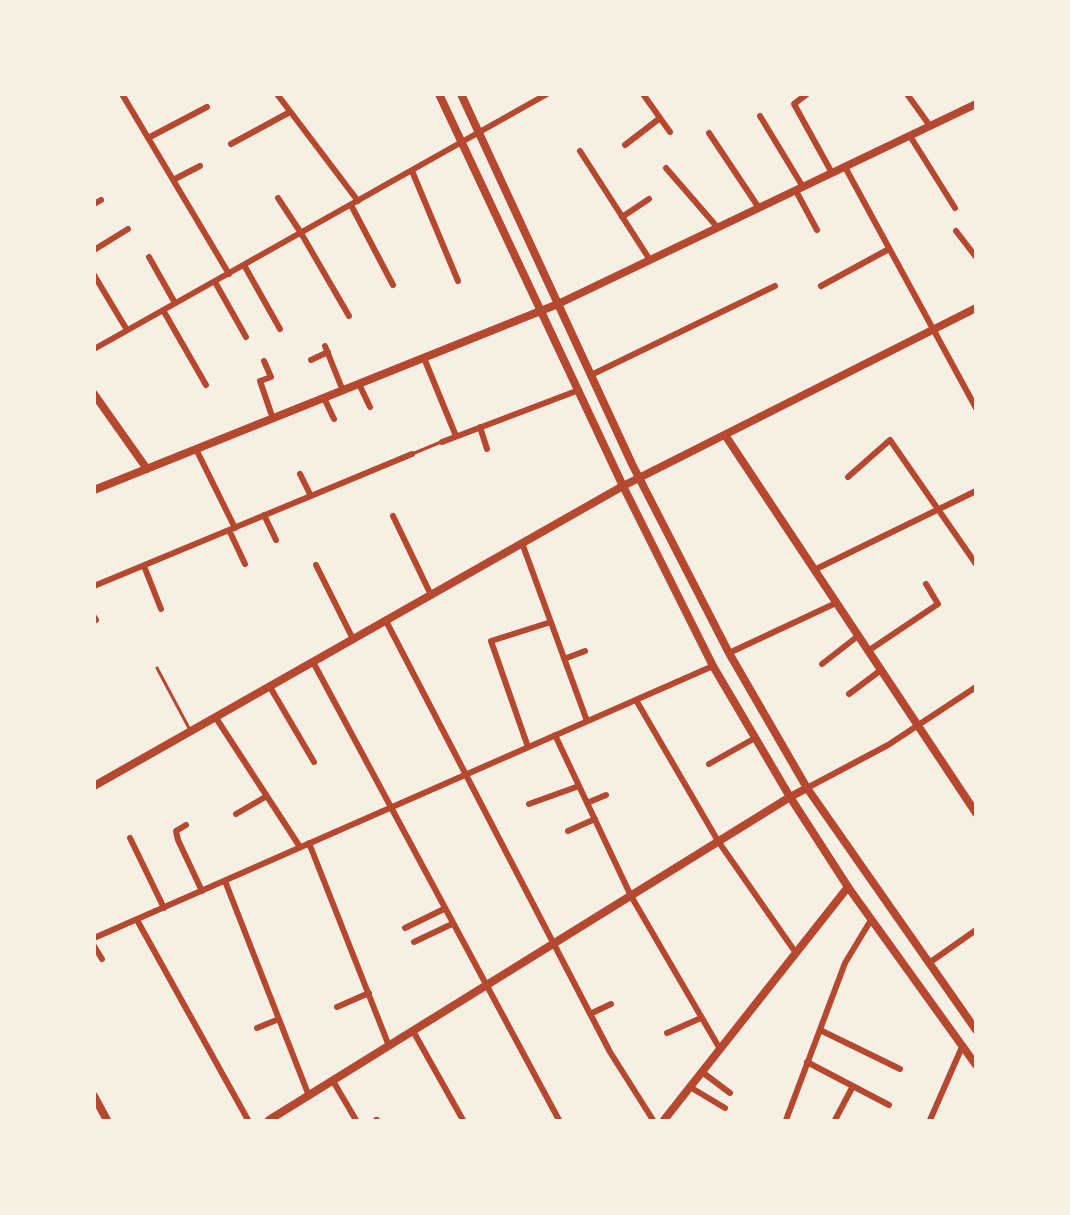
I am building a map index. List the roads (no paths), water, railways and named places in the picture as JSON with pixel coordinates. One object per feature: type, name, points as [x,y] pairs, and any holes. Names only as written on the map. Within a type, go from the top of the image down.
[{"type":"main road","points":[[439,94],[623,486],[713,666],[790,797],[848,887],[975,1065]]},
{"type":"main road","points":[[461,94],[640,478],[729,653],[807,789],[975,1030]]},
{"type":"main road","points":[[790,797],[807,789]]},
{"type":"street","points":[[122,94],[229,274]]},
{"type":"street","points":[[277,94],[358,201]]},
{"type":"street","points":[[94,349],[547,94]]},
{"type":"street","points":[[643,94],[670,132]]},
{"type":"street","points":[[807,94],[794,104],[832,173]]},
{"type":"street","points":[[907,94],[930,126]]},
{"type":"street","points":[[94,490],[558,304],[975,105]]},
{"type":"street","points":[[148,138],[207,107]]},
{"type":"street","points":[[231,144],[290,112]]},
{"type":"street","points":[[760,116],[800,189],[817,230]]},
{"type":"street","points":[[625,145],[660,118]]},
{"type":"street","points":[[709,133],[759,208]]},
{"type":"street","points":[[910,136],[955,208]]},
{"type":"street","points":[[580,151],[650,260]]},
{"type":"street","points":[[173,180],[200,166]]},
{"type":"street","points":[[845,167],[975,408]]},
{"type":"street","points":[[666,168],[718,228]]},
{"type":"street","points":[[412,171],[458,281]]},
{"type":"street","points":[[278,198],[302,233],[349,316]]},
{"type":"street","points":[[622,217],[650,200]]},
{"type":"street","points":[[351,205],[393,285]]},
{"type":"street","points":[[94,250],[128,229]]},
{"type":"street","points":[[956,231],[975,258]]},
{"type":"street","points":[[821,285],[889,249]]},
{"type":"street","points":[[149,256],[175,303]]},
{"type":"street","points":[[244,265],[280,329]]},
{"type":"street","points":[[94,275],[127,330]]},
{"type":"street","points":[[215,282],[246,337]]},
{"type":"street","points":[[591,375],[775,286]]},
{"type":"street","points":[[94,786],[623,486],[975,308]]},
{"type":"street","points":[[163,310],[206,385]]},
{"type":"street","points":[[311,360],[326,349],[342,391]]},
{"type":"street","points":[[424,358],[456,436]]},
{"type":"street","points":[[264,361],[271,377],[260,381],[273,419]]},
{"type":"street","points":[[359,384],[370,407]]},
{"type":"street","points":[[442,442],[579,390]]},
{"type":"street","points":[[94,394],[147,469]]},
{"type":"street","points":[[324,398],[334,419]]},
{"type":"street","points":[[480,427],[487,449]]},
{"type":"street","points":[[725,435],[975,813]]},
{"type":"street","points":[[848,477],[890,440],[940,509],[975,564]]},
{"type":"street","points":[[196,449],[245,564]]},
{"type":"street","points":[[94,586],[412,454]]},
{"type":"street","points":[[300,474],[311,496]]},
{"type":"street","points":[[814,570],[975,491]]},
{"type":"street","points":[[264,515],[276,540]]},
{"type":"street","points":[[393,516],[431,595]]},
{"type":"street","points":[[522,543],[587,721]]},
{"type":"street","points":[[316,565],[353,639]]},
{"type":"street","points":[[144,566],[161,609]]},
{"type":"street","points":[[868,651],[939,604],[926,584]]},
{"type":"street","points":[[729,653],[836,603]]},
{"type":"street","points":[[386,621],[610,1052],[653,1120]]},
{"type":"street","points":[[528,747],[490,641],[551,622]]},
{"type":"street","points":[[822,664],[858,636]]},
{"type":"street","points":[[564,659],[585,651]]},
{"type":"street","points":[[313,662],[389,808],[559,1120]]},
{"type":"street","points":[[94,938],[713,666]]},
{"type":"street","points":[[849,694],[881,670]]},
{"type":"street","points":[[270,687],[314,762]]},
{"type":"street","points":[[807,789],[918,726],[975,687]]},
{"type":"street","points":[[636,700],[718,842],[796,953]]},
{"type":"street","points":[[216,718],[300,848]]},
{"type":"street","points":[[555,735],[631,896],[720,1049]]},
{"type":"street","points":[[709,764],[755,738]]},
{"type":"street","points":[[529,804],[579,786]]},
{"type":"street","points":[[587,803],[606,795]]},
{"type":"street","points":[[236,814],[267,796]]},
{"type":"street","points":[[270,1120],[790,797]]},
{"type":"street","points":[[568,831],[595,819]]},
{"type":"street","points":[[186,825],[176,831],[178,840],[202,891]]},
{"type":"street","points":[[130,838],[164,908]]},
{"type":"street","points":[[309,843],[389,1046]]},
{"type":"street","points":[[225,881],[309,1096]]},
{"type":"street","points":[[664,1120],[848,887]]},
{"type":"street","points":[[405,928],[444,909]]},
{"type":"street","points":[[136,920],[248,1120]]},
{"type":"street","points":[[786,1120],[845,963],[871,920]]},
{"type":"street","points":[[414,942],[452,924]]},
{"type":"street","points":[[928,963],[975,930]]},
{"type":"street","points":[[94,946],[102,960]]},
{"type":"street","points":[[337,1007],[369,993]]},
{"type":"street","points":[[590,1014],[610,1004]]},
{"type":"street","points":[[667,1033],[702,1018]]},
{"type":"street","points":[[257,1028],[279,1019]]},
{"type":"street","points":[[819,1030],[900,1070]]},
{"type":"street","points":[[413,1031],[463,1120]]},
{"type":"street","points":[[930,1120],[962,1047]]},
{"type":"street","points":[[807,1062],[889,1105]]},
{"type":"street","points":[[702,1072],[730,1093]]},
{"type":"street","points":[[333,1081],[356,1120]]},
{"type":"street","points":[[835,1120],[853,1086]]},
{"type":"street","points":[[690,1087],[725,1108]]},
{"type":"street","points":[[94,1096],[107,1120]]},
{"type":"lane","points":[[412,454],[442,442]]},
{"type":"lane","points":[[158,669],[191,732]]}]
